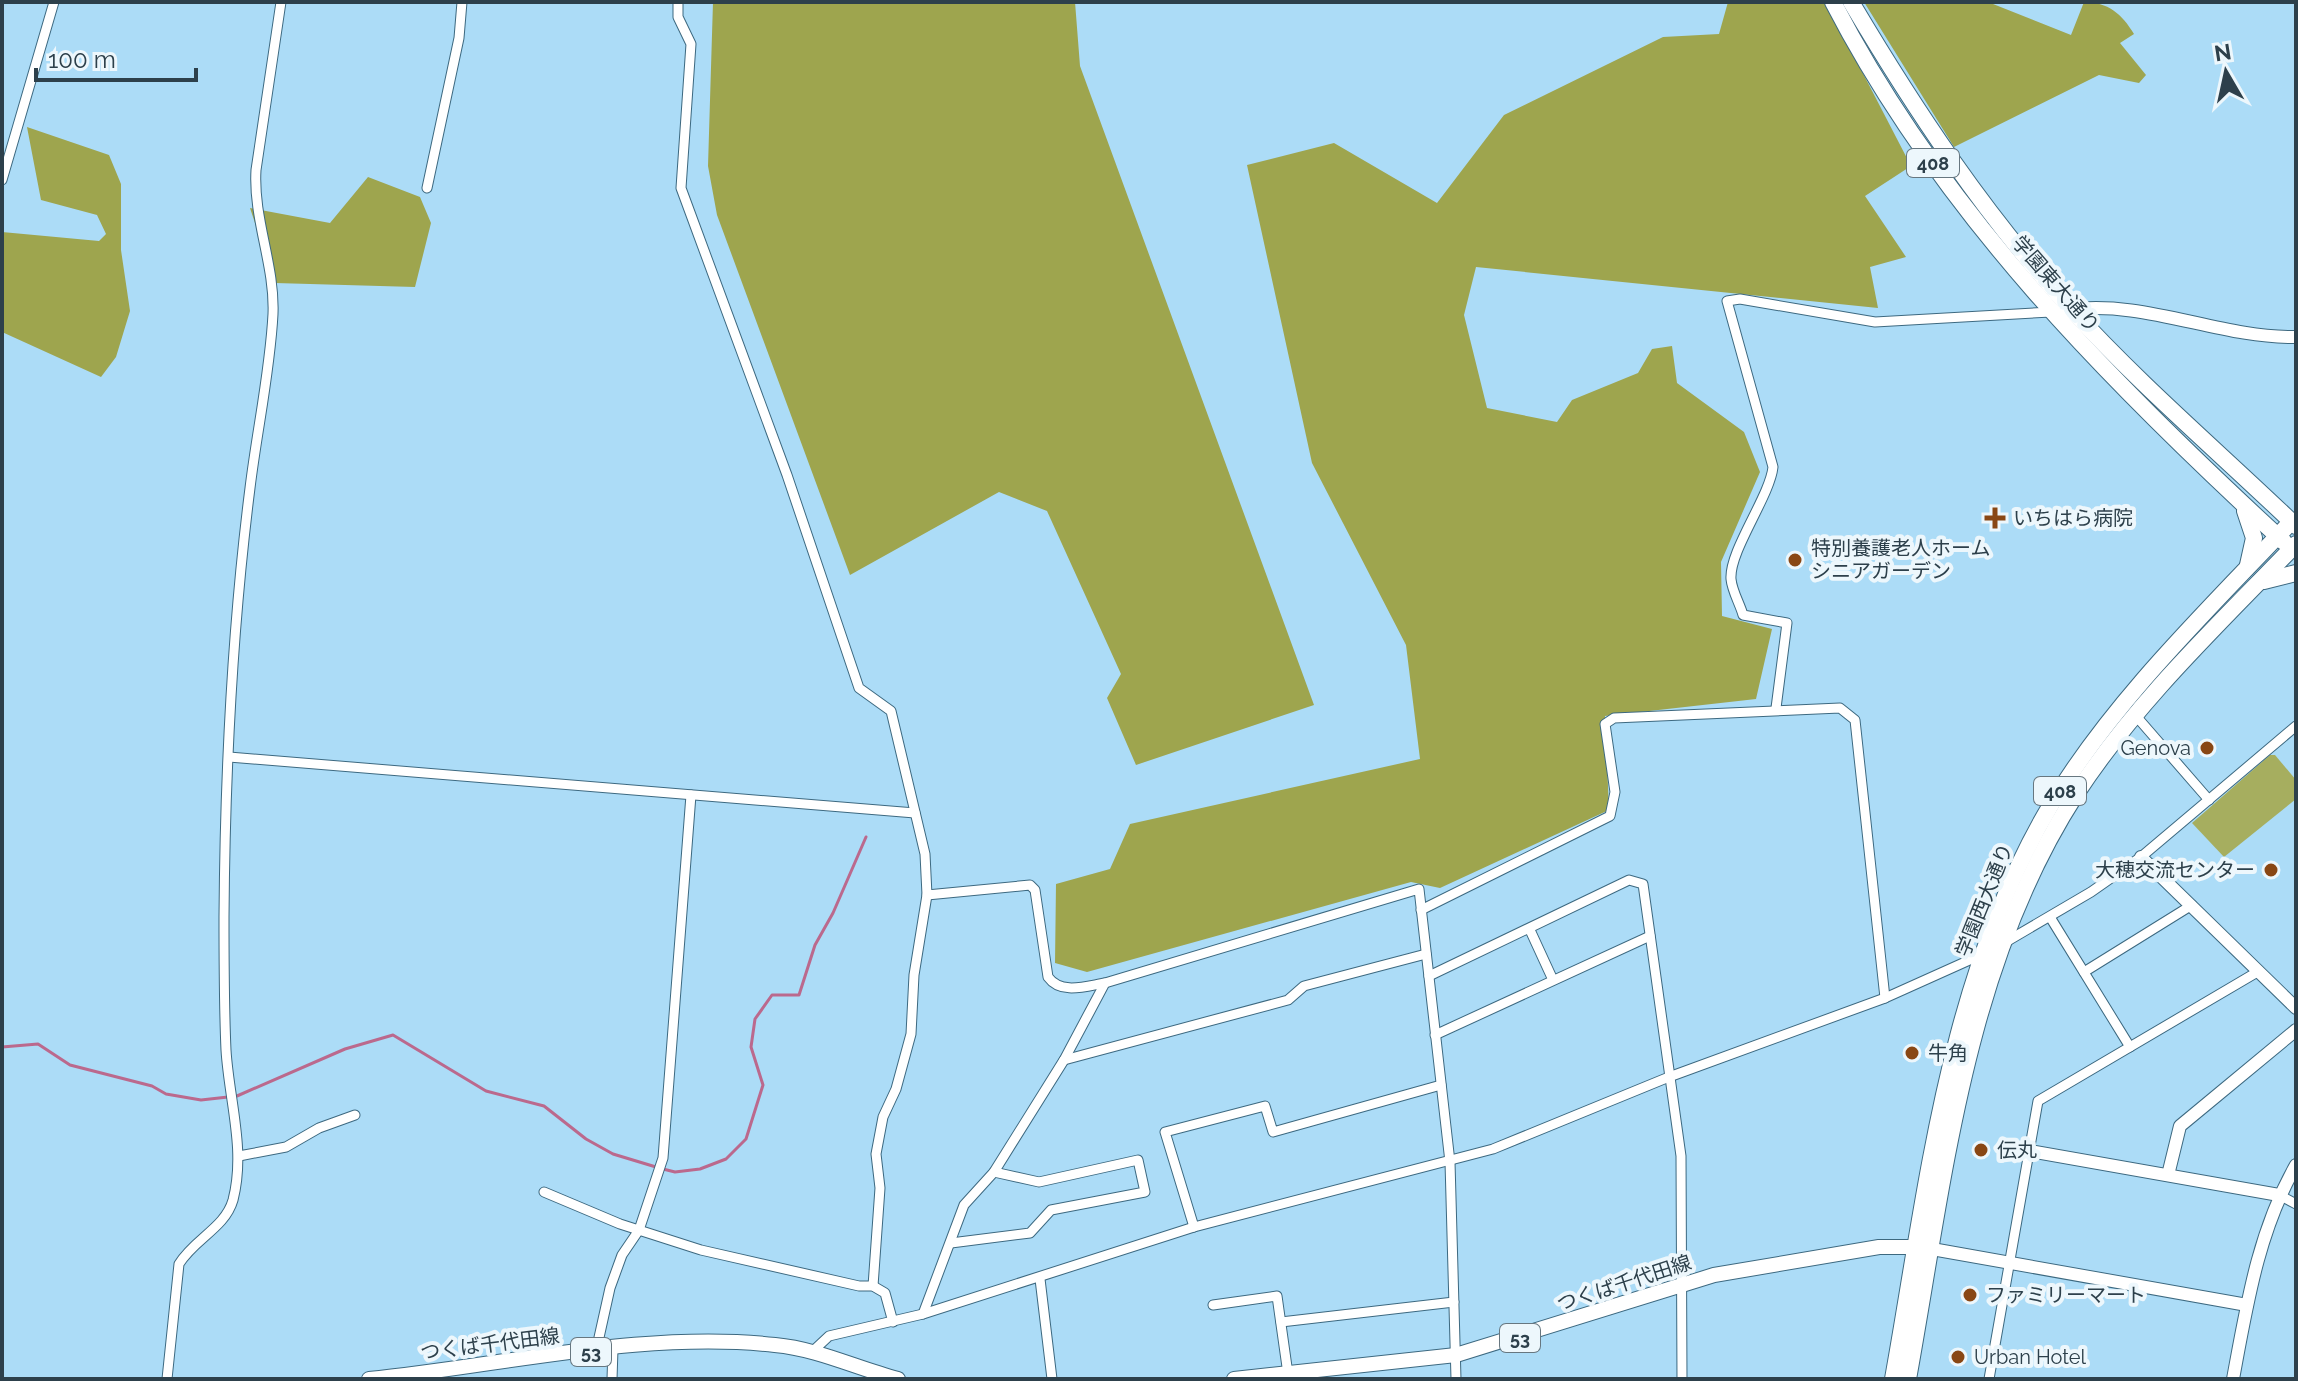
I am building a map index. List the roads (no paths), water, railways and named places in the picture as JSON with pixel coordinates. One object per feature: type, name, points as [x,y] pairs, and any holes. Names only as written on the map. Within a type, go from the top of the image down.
[{"type":"highway","name":"学園東大通り","points":[[1833,2],[1876,78],[1932,162],[2051,312],[2242,504],[2294,548]]},
{"type":"highway","name":"学園東大通り","points":[[1851,2],[1945,153],[1997,224],[2070,309],[2175,416],[2294,522]]},
{"type":"highway","points":[[2242,504],[2254,538],[2246,570]]},
{"type":"highway","name":"学園西大通り","points":[[1908,1379],[1950,1071],[1982,955],[1998,910],[2031,840],[2079,763],[2144,682],[2294,522]]},
{"type":"highway","name":"学園西大通り","points":[[1893,1379],[1965,1070],[2001,945],[2029,877],[2076,794],[2136,716],[2294,548]]},
{"type":"highway","points":[[2258,583],[2296,573]]},
{"type":"main road","name":"つくば千代田線","points":[[1234,1379],[1456,1355],[1537,1333],[1682,1284],[1798,1259],[1879,1247],[1925,1248]]},
{"type":"main road","name":"つくば千代田線","points":[[369,1379],[613,1349],[738,1342],[813,1351],[888,1378]]},
{"type":"street","points":[[2,180],[54,2]]},
{"type":"street","points":[[167,1379],[179,1264],[186,1252],[224,1219],[233,1201],[239,1156],[226,1050],[224,914],[229,757],[234,642],[273,314],[266,246],[255,195],[281,2]]},
{"type":"street","points":[[427,188],[459,38],[462,2]]},
{"type":"street","points":[[678,2],[678,17],[691,44],[681,188],[787,475],[859,688],[891,711],[925,854],[927,895],[914,975],[911,1034],[896,1089],[883,1117],[876,1154],[880,1188],[873,1286]]},
{"type":"street","points":[[1776,708],[1787,623],[1743,615],[1731,577],[1772,478],[1773,467],[1727,301],[1740,299],[1895,323],[2113,306],[2253,335],[2296,337]]},
{"type":"street","points":[[1421,910],[1610,816],[1615,792],[1605,724],[1614,718],[1776,708],[1840,708],[1855,720],[1885,998]]},
{"type":"street","points":[[2136,716],[2209,800]]},
{"type":"street","points":[[813,1351],[829,1336],[923,1314],[1040,1279],[1194,1227],[1493,1149],[1669,1077],[1885,998],[2001,945],[2141,857],[2296,726]]},
{"type":"street","points":[[229,757],[915,813]]},
{"type":"street","points":[[596,1351],[610,1288],[622,1255],[639,1230],[663,1158],[691,795]]},
{"type":"street","points":[[2141,857],[2296,1008]]},
{"type":"street","points":[[1429,976],[1629,880],[1643,884],[1681,1156],[1682,1379]]},
{"type":"street","points":[[927,895],[1030,885],[1035,890],[1048,977],[1053,985],[1065,988],[1105,983],[1419,889],[1450,1162],[1456,1379]]},
{"type":"street","points":[[2084,972],[2192,905]]},
{"type":"street","points":[[2050,917],[2130,1047]]},
{"type":"street","points":[[1530,930],[1553,980]]},
{"type":"street","points":[[1435,1035],[1650,936]]},
{"type":"street","points":[[1064,1060],[1288,1000],[1304,986],[1426,954]]},
{"type":"street","points":[[2002,1379],[1989,1378],[2038,1101],[2259,971]]},
{"type":"street","points":[[923,1314],[964,1205],[994,1172],[1064,1060],[1105,983]]},
{"type":"street","points":[[2168,1175],[2180,1126],[2296,1030]]},
{"type":"street","points":[[1194,1227],[1165,1132],[1265,1106],[1273,1132],[1441,1085]]},
{"type":"street","points":[[239,1156],[286,1147],[319,1128],[355,1115]]},
{"type":"street","points":[[2030,1151],[2279,1195],[2296,1204]]},
{"type":"street","points":[[951,1243],[1030,1233],[1051,1210],[1145,1192],[1138,1160],[1039,1182],[994,1172]]},
{"type":"street","points":[[2233,1379],[2260,1247],[2279,1195],[2296,1165]]},
{"type":"street","points":[[544,1192],[639,1230],[701,1250],[859,1286],[873,1286],[885,1293],[893,1322]]},
{"type":"street","points":[[1925,1248],[2247,1305]]},
{"type":"street","points":[[1040,1279],[1052,1379]]},
{"type":"street","points":[[1213,1305],[1277,1296],[1288,1374]]},
{"type":"street","points":[[1281,1322],[1454,1302]]},
{"type":"street","points":[[612,1379],[613,1349]]},
{"type":"waterway","points":[[663,1169],[675,1172],[700,1169],[726,1159],[746,1139],[763,1085],[751,1047],[755,1019],[772,995],[799,995],[815,945],[833,913],[866,837]]},
{"type":"waterway","points":[[2,1047],[38,1044],[70,1065],[152,1086],[166,1094],[201,1100],[237,1096],[345,1049],[393,1035],[486,1091],[544,1106],[586,1139],[613,1154],[656,1167]]},
{"type":"place","name":"いちはら病院","points":[[1995,518]]},
{"type":"place","name":"特別養護老人ホーム シニアガーデン","points":[[1795,560]]},
{"type":"place","name":"Genova","points":[[2207,748]]},
{"type":"place","name":"大穂交流センター","points":[[2271,870]]},
{"type":"place","name":"牛角","points":[[1912,1053]]},
{"type":"place","name":"伝丸","points":[[1981,1150]]},
{"type":"place","name":"ファミリーマート","points":[[1970,1295]]},
{"type":"place","name":"Urban Hotel","points":[[1958,1357]]}]
